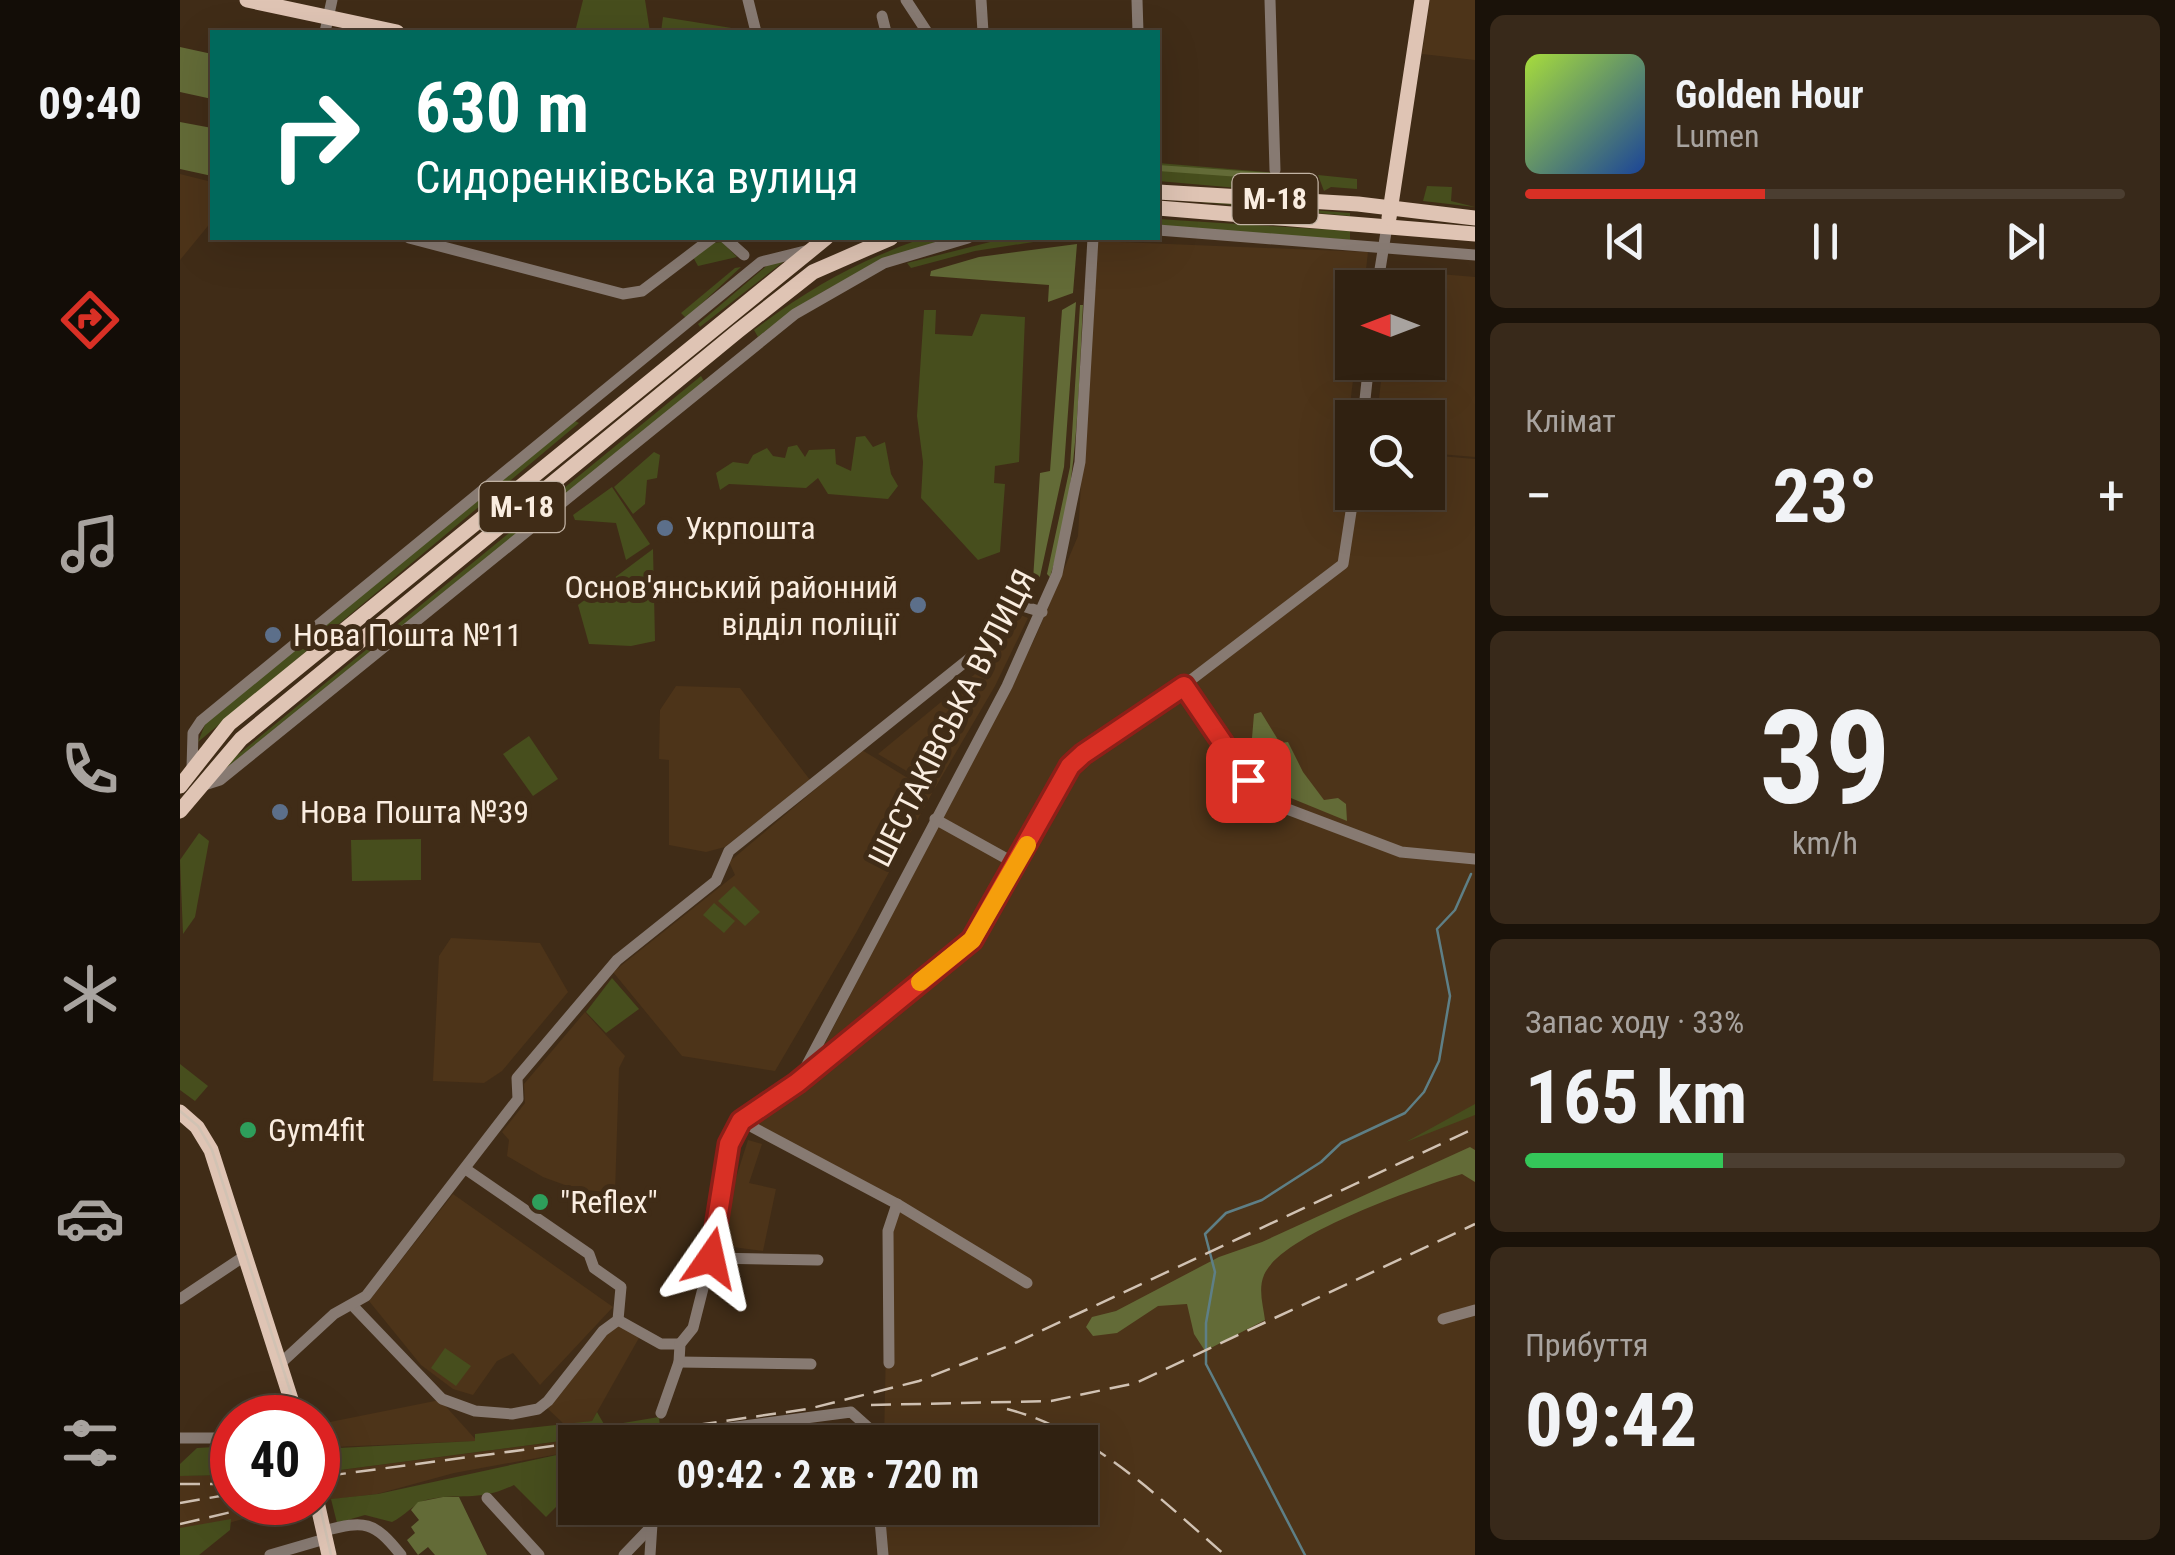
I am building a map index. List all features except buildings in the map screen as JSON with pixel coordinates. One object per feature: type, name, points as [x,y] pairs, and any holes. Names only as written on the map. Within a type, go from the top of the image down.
[{"type":"main road","points":[[247,0],[326,26],[373,30]]},
{"type":"main road","points":[[1387,226],[1422,0]]},
{"type":"main road","name":"М-18","points":[[1160,192],[1475,218]]},
{"type":"main road","name":"М-18","points":[[1160,208],[1475,234]]},
{"type":"main road","name":"М-18","points":[[180,811],[188,787],[188,762],[229,724],[823,240]]},
{"type":"main road","name":"М-18","points":[[188,787],[301,688],[777,299],[831,261],[886,240]]},
{"type":"main road","points":[[180,1112],[196,1126],[214,1159],[291,1395]]},
{"type":"street","points":[[326,26],[332,0]]},
{"type":"street","points":[[748,0],[756,30]]},
{"type":"street","points":[[906,0],[927,30]]},
{"type":"street","points":[[981,0],[983,30]]},
{"type":"street","points":[[1137,0],[1138,30]]},
{"type":"street","points":[[1270,0],[1275,170]]},
{"type":"street","points":[[882,16],[886,30]]},
{"type":"street","points":[[1379,270],[1387,226]]},
{"type":"street","points":[[1160,230],[1475,255]]},
{"type":"street","points":[[417,240],[623,294],[642,292],[709,240]]},
{"type":"street","points":[[727,240],[744,255]]},
{"type":"street","points":[[188,787],[220,780],[795,314],[884,263],[961,240]]},
{"type":"street","name":"ШЕСТАКІВСЬКА ВУЛИЦЯ","points":[[797,1083],[1042,612],[1070,526],[1080,462],[1093,240]]},
{"type":"street","points":[[188,762],[193,733],[201,721],[754,268],[773,257],[810,250]]},
{"type":"street","points":[[661,1413],[680,1344],[692,1328],[711,1258],[729,1144],[741,1121],[797,1083],[972,940],[1070,766],[1184,686],[1343,564],[1351,510]]},
{"type":"street","points":[[282,1362],[334,1314],[354,1307],[467,1170],[518,1099],[518,1078],[617,960],[716,882],[729,851],[985,646],[1013,604],[1042,612]]},
{"type":"street","points":[[1184,686],[1248,780],[1274,804],[1400,852],[1475,859]]},
{"type":"street","points":[[935,819],[1016,864]]},
{"type":"street","points":[[741,1121],[897,1204],[1027,1283]]},
{"type":"street","points":[[354,1307],[442,1399],[497,1415],[528,1412],[548,1401],[603,1331],[618,1320],[621,1288],[594,1268],[589,1254],[467,1170]]},
{"type":"street","points":[[889,1363],[888,1230],[897,1204]]},
{"type":"street","points":[[180,1300],[246,1255]]},
{"type":"street","points":[[711,1258],[818,1260]]},
{"type":"street","points":[[1443,1320],[1475,1310]]},
{"type":"street","points":[[618,1320],[661,1344],[680,1344]]},
{"type":"street","points":[[678,1362],[810,1364]]},
{"type":"street","points":[[762,1425],[851,1412],[862,1425]]},
{"type":"street","points":[[180,1438],[210,1438]]},
{"type":"street","points":[[486,1498],[540,1555]]},
{"type":"street","points":[[650,1525],[650,1555]]},
{"type":"street","points":[[880,1525],[883,1555]]},
{"type":"street","points":[[270,1555],[374,1526],[401,1555]]},
{"type":"street","points":[[624,1555],[650,1528]]},
{"type":"shaded area","points":[[1430,0],[1475,0],[1475,60],[1422,54]]},
{"type":"shaded area","points":[[180,174],[210,182],[210,223],[180,260]]},
{"type":"shaded area","points":[[1095,241],[1368,252],[1366,270],[1335,270],[1335,380],[1353,380],[1351,400],[1335,400],[1335,510],[1445,510],[1445,456],[1475,459],[1475,1555],[886,1555],[885,1525],[1098,1525],[1098,1425],[884,1425],[888,1246],[897,1204],[748,1121],[804,1084],[1035,638],[1078,536]]},
{"type":"shaded area","points":[[1445,274],[1475,277],[1475,457],[1445,454],[1445,400],[1379,400],[1381,380],[1445,380]]},
{"type":"shaded area","points":[[1016,613],[1028,618],[995,686],[935,788],[878,754],[986,665]]},
{"type":"shaded area","points":[[676,686],[740,688],[810,780],[725,847],[706,852],[669,845],[669,760],[659,759],[660,710]]},
{"type":"shaded area","points":[[862,750],[932,793],[775,1071],[682,1056],[613,972],[735,875],[729,862]]},
{"type":"shaded area","points":[[451,938],[540,943],[568,992],[502,1071],[484,1083],[433,1081],[439,956]]},
{"type":"shaded area","points":[[585,1012],[625,1056],[619,1068],[615,1193],[576,1189],[543,1177],[507,1156],[509,1140],[502,1132],[525,1103],[524,1084]]},
{"type":"shaded area","points":[[748,1140],[762,1144],[749,1183],[776,1189],[763,1251],[725,1246],[734,1184]]},
{"type":"shaded area","points":[[453,1194],[613,1307],[540,1385],[513,1353],[497,1361],[473,1395],[453,1389],[421,1365],[369,1301]]},
{"type":"shaded area","points":[[619,1323],[640,1336],[592,1421],[565,1425],[546,1407],[610,1327]]},
{"type":"shaded area","points":[[440,1400],[477,1441],[340,1447],[340,1420]]},
{"type":"shaded area","points":[[558,1442],[558,1454],[454,1473],[377,1494],[340,1498],[340,1470]]},
{"type":"shaded area","points":[[210,1475],[210,1525],[227,1525],[180,1554],[180,1476]]},
{"type":"green space","points":[[583,0],[645,0],[650,30],[576,30]]},
{"type":"green space","points":[[663,17],[744,30],[661,30]]},
{"type":"green space","points":[[180,47],[210,54],[210,99],[180,92]]},
{"type":"green space","points":[[180,122],[210,128],[210,176],[180,169]]},
{"type":"green space","points":[[1160,163],[1312,176],[1312,187],[1296,193],[1160,181]]},
{"type":"green space","points":[[1160,165],[1270,173],[1267,179],[1160,171]]},
{"type":"green space","points":[[1318,175],[1357,179],[1357,189],[1331,187],[1324,191]]},
{"type":"green space","points":[[1427,186],[1452,187],[1451,201],[1475,207],[1423,201]]},
{"type":"green space","points":[[1160,198],[1350,213],[1160,198]]},
{"type":"green space","points":[[1160,219],[1350,231],[1350,240],[1160,226]]},
{"type":"green space","points":[[918,240],[951,240],[852,276],[806,302],[758,337],[754,330],[795,301],[876,256]]},
{"type":"green space","points":[[998,240],[1046,240],[975,251],[911,268],[907,263]]},
{"type":"green space","points":[[722,242],[737,257],[698,266],[693,257],[712,243]]},
{"type":"green space","points":[[1077,244],[1073,293],[1048,302],[1049,285],[930,276],[931,271],[979,257]]},
{"type":"green space","points":[[787,259],[700,327],[698,324],[770,263]]},
{"type":"green space","points":[[741,267],[686,318],[681,313],[735,268]]},
{"type":"green space","points":[[1076,302],[1064,467],[1039,581],[1033,580],[1040,473],[1050,471],[1062,310]]},
{"type":"green space","points":[[1080,305],[1075,442],[1066,510],[1050,577],[1047,574],[1070,467]]},
{"type":"green space","points":[[924,310],[936,310],[935,334],[972,336],[981,314],[1025,317],[1019,462],[995,466],[994,483],[1005,484],[1000,552],[978,560],[921,498],[923,462],[917,416]]},
{"type":"green space","points":[[701,376],[705,383],[226,770],[229,762]]},
{"type":"green space","points":[[575,421],[579,423],[198,742],[206,722]]},
{"type":"green space","points":[[865,436],[873,447],[885,442],[891,474],[898,486],[888,499],[828,494],[818,478],[806,488],[729,484],[720,490],[716,473],[733,462],[748,464],[753,455],[767,448],[773,456],[785,458],[788,447],[797,445],[805,457],[809,450],[835,449],[836,464],[851,471],[856,437]]},
{"type":"green space","points":[[654,452],[660,455],[657,478],[647,480],[645,504],[633,514],[614,487]]},
{"type":"green space","points":[[612,487],[650,544],[626,560],[616,523],[575,520],[573,515]]},
{"type":"green space","points":[[653,549],[655,641],[631,646],[589,644],[578,605]]},
{"type":"green space","points":[[1261,712],[1280,743],[1288,742],[1303,772],[1324,800],[1338,798],[1346,804],[1347,821],[1281,794],[1274,782],[1248,765],[1241,754],[1252,738],[1254,714]]},
{"type":"green space","points":[[529,736],[558,779],[533,796],[503,754]]},
{"type":"green space","points":[[199,833],[209,841],[195,917],[183,934],[180,860]]},
{"type":"green space","points":[[421,839],[421,880],[352,881],[351,840]]},
{"type":"green space","points":[[734,886],[760,912],[745,926],[718,901]]},
{"type":"green space","points":[[714,903],[735,921],[724,933],[703,915]]},
{"type":"green space","points":[[612,978],[639,1009],[606,1033],[586,1012]]},
{"type":"green space","points":[[180,1064],[208,1086],[195,1101],[180,1090]]},
{"type":"green space","points":[[1475,1104],[1475,1115],[1406,1142]]},
{"type":"green space","points":[[1470,1147],[1475,1150],[1475,1182],[1462,1174],[1354,1214],[1296,1244],[1276,1259],[1264,1275],[1261,1291],[1265,1320],[1205,1351],[1194,1334],[1187,1304],[1158,1306],[1117,1333],[1093,1336],[1086,1327],[1092,1317],[1116,1311],[1219,1257],[1262,1242]]},
{"type":"green space","points":[[445,1348],[471,1366],[456,1386],[431,1368]]},
{"type":"green space","points":[[597,1412],[604,1425],[558,1425],[558,1441],[340,1470],[340,1448],[475,1441],[475,1434],[592,1421]]},
{"type":"green space","points":[[659,1417],[660,1425],[611,1425]]},
{"type":"green space","points":[[210,1447],[210,1475],[180,1476],[180,1464],[197,1448]]},
{"type":"green space","points":[[558,1455],[558,1505],[546,1517],[514,1485],[479,1496],[426,1500],[392,1522],[365,1515],[340,1522],[340,1498],[378,1494]]},
{"type":"green space","points":[[459,1497],[487,1555],[435,1555],[428,1547],[418,1555],[407,1540],[415,1533],[411,1527],[419,1520],[411,1510],[418,1502]]},
{"type":"green space","points":[[210,1523],[230,1525],[230,1530],[199,1555],[180,1555],[180,1528]]},
{"type":"waterway","points":[[1305,1555],[1206,1364],[1206,1323],[1215,1272],[1205,1234],[1226,1213],[1262,1200],[1321,1162],[1341,1143],[1405,1113],[1424,1092],[1439,1061],[1450,996],[1437,929],[1455,910],[1471,874]]},
{"type":"tram line","points":[[180,1111],[198,1126],[212,1150],[292,1395]]},
{"type":"tram line","points":[[324,1525],[331,1555]]},
{"type":"railway","points":[[696,1425],[808,1409],[919,1381],[1011,1345],[1475,1128]]},
{"type":"railway","points":[[871,1405],[1051,1401],[1136,1383],[1475,1224]]},
{"type":"railway","points":[[1007,1409],[1038,1419],[1097,1450],[1225,1555]]},
{"type":"railway","points":[[340,1474],[558,1445]]},
{"type":"railway","points":[[180,1484],[210,1484]]},
{"type":"railway","points":[[180,1503],[210,1498]]},
{"type":"railway","points":[[180,1524],[210,1517]]},
{"type":"slow traffic","points":[[920,982],[972,940],[1027,845]]},
{"type":"place","name":"Укрпошта","points":[[665,528]]},
{"type":"place","name":"Основ'янський районний відділ поліції","points":[[918,605]]},
{"type":"place","name":"Нова Пошта №11","points":[[273,635]]},
{"type":"place","name":"Нова Пошта №39","points":[[280,812]]},
{"type":"place","name":"Gym4fit","points":[[248,1130]]},
{"type":"place","name":"\"Reflex\"","points":[[540,1202]]},
{"type":"route","points":[[711,1258],[729,1144],[741,1121],[797,1083],[972,940],[1070,766],[1083,754],[1184,686],[1248,780]]}]
